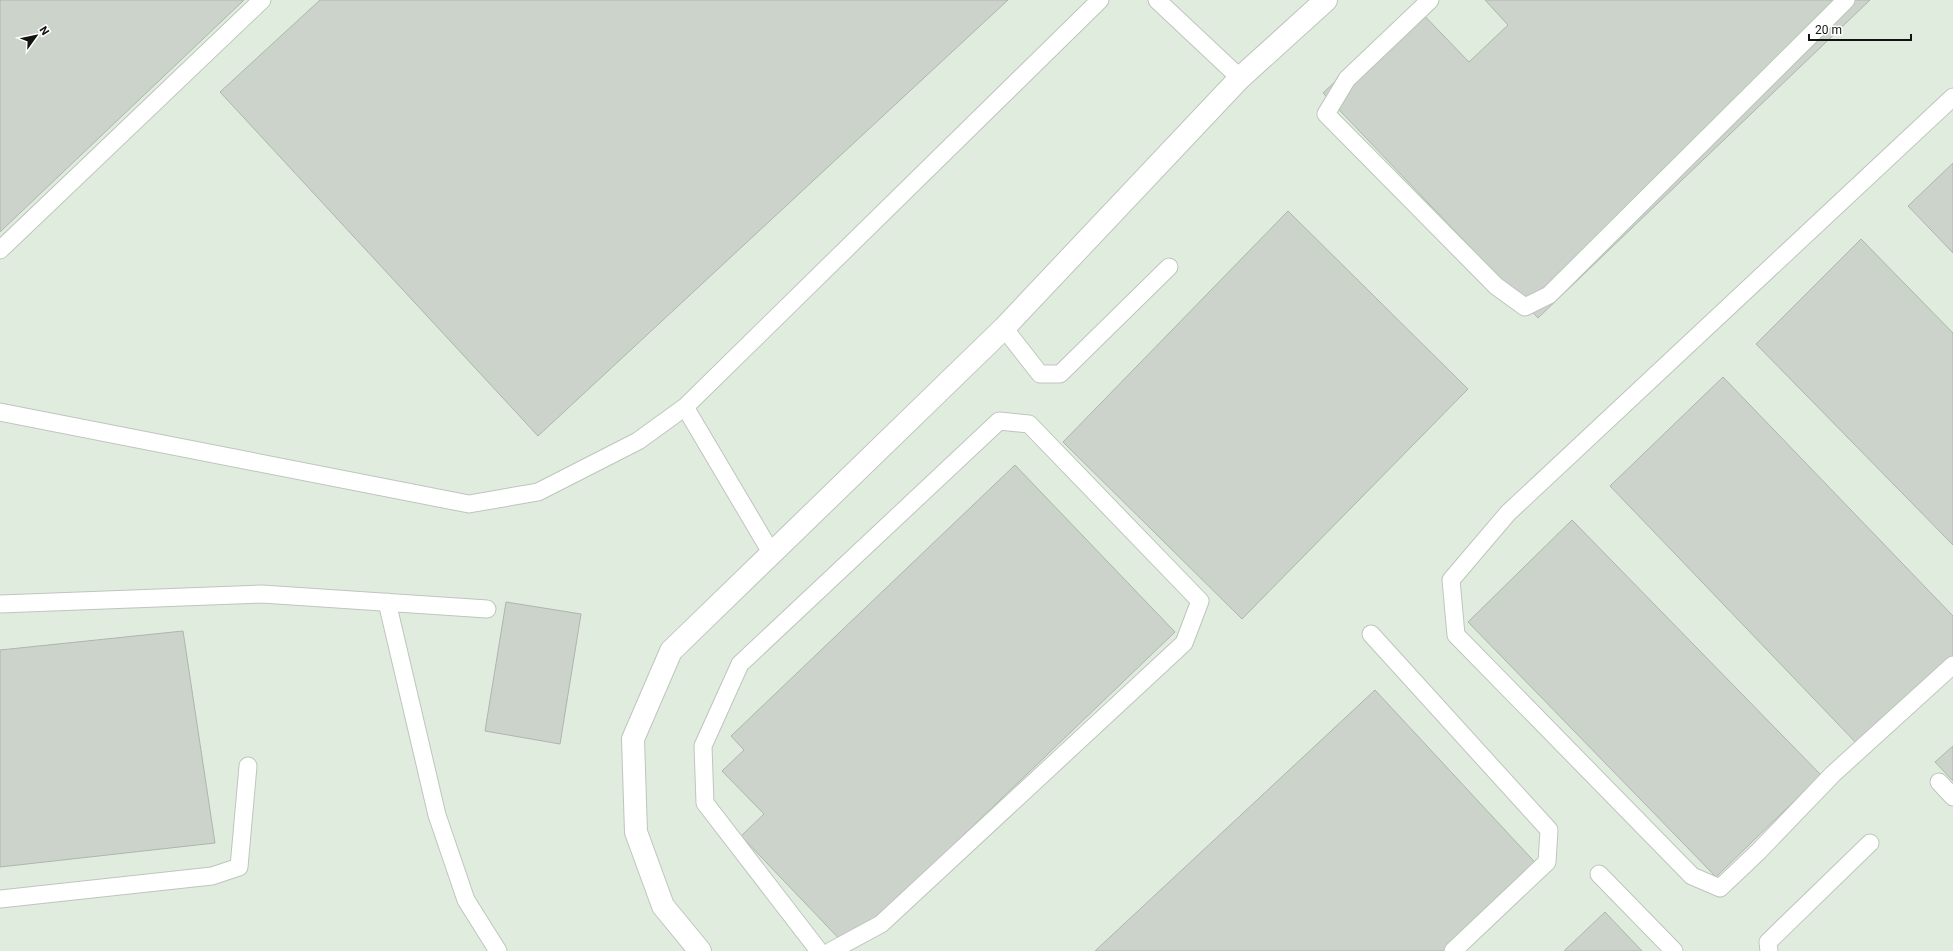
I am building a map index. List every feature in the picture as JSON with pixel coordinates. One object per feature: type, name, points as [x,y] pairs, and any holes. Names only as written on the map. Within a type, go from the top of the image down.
[{"type":"street","points":[[700,951],[663,906],[636,832],[633,739],[671,651],[1004,328],[1240,78],[1326,0]]},
{"type":"lane","points":[[0,250],[262,0]]},
{"type":"lane","points":[[0,412],[469,504],[538,492],[638,441],[685,407],[1100,0]]},
{"type":"lane","points":[[1157,0],[1240,78]]},
{"type":"lane","points":[[1430,0],[1347,79],[1326,114],[1496,286],[1525,307],[1549,295],[1846,0]]},
{"type":"lane","points":[[1953,97],[1508,513],[1450,580],[1456,635],[1692,876],[1720,888],[1759,851],[1833,774],[1953,665]]},
{"type":"lane","points":[[1004,328],[1040,374],[1060,374],[1169,267]]},
{"type":"lane","points":[[685,407],[772,554]]},
{"type":"lane","points":[[819,951],[705,803],[703,746],[740,664],[999,421],[1029,424],[1200,601],[1184,643],[880,924],[831,951]]},
{"type":"lane","points":[[0,604],[262,594],[487,609]]},
{"type":"lane","points":[[387,602],[437,815],[466,900],[498,951]]},
{"type":"lane","points":[[1371,634],[1549,830],[1547,862],[1453,951]]},
{"type":"lane","points":[[0,899],[212,876],[240,868],[248,766]]},
{"type":"lane","points":[[1939,782],[1953,797]]},
{"type":"lane","points":[[1769,951],[1768,942],[1870,843]]},
{"type":"lane","points":[[1599,874],[1674,951]]},
{"type":"shaded area","points":[[0,0],[1953,0],[1953,951],[0,951]]},
{"type":"building","points":[[0,0],[244,0],[0,232]]},
{"type":"building","points":[[320,0],[1008,0],[538,436],[220,92]]},
{"type":"building","points":[[1485,0],[1870,0],[1538,318],[1323,93],[1415,6],[1469,62],[1508,25]]},
{"type":"building","points":[[1953,163],[1953,253],[1908,206]]},
{"type":"building","points":[[1288,211],[1468,389],[1242,619],[1063,442]]},
{"type":"building","points":[[1861,239],[1953,333],[1953,545],[1756,344]]},
{"type":"building","points":[[1723,377],[1953,616],[1953,657],[1860,747],[1610,486]]},
{"type":"building","points":[[1015,465],[1175,632],[847,947],[741,836],[764,814],[722,771],[744,750],[731,736]]},
{"type":"building","points":[[1572,520],[1821,775],[1716,877],[1468,622]]},
{"type":"building","points":[[506,602],[581,614],[560,744],[485,731]]},
{"type":"building","points":[[183,631],[215,843],[0,867],[0,650]]},
{"type":"building","points":[[1375,690],[1543,871],[1457,951],[1095,951]]},
{"type":"building","points":[[1953,746],[1953,781],[1935,762]]},
{"type":"building","points":[[1605,912],[1642,951],[1564,951]]}]
